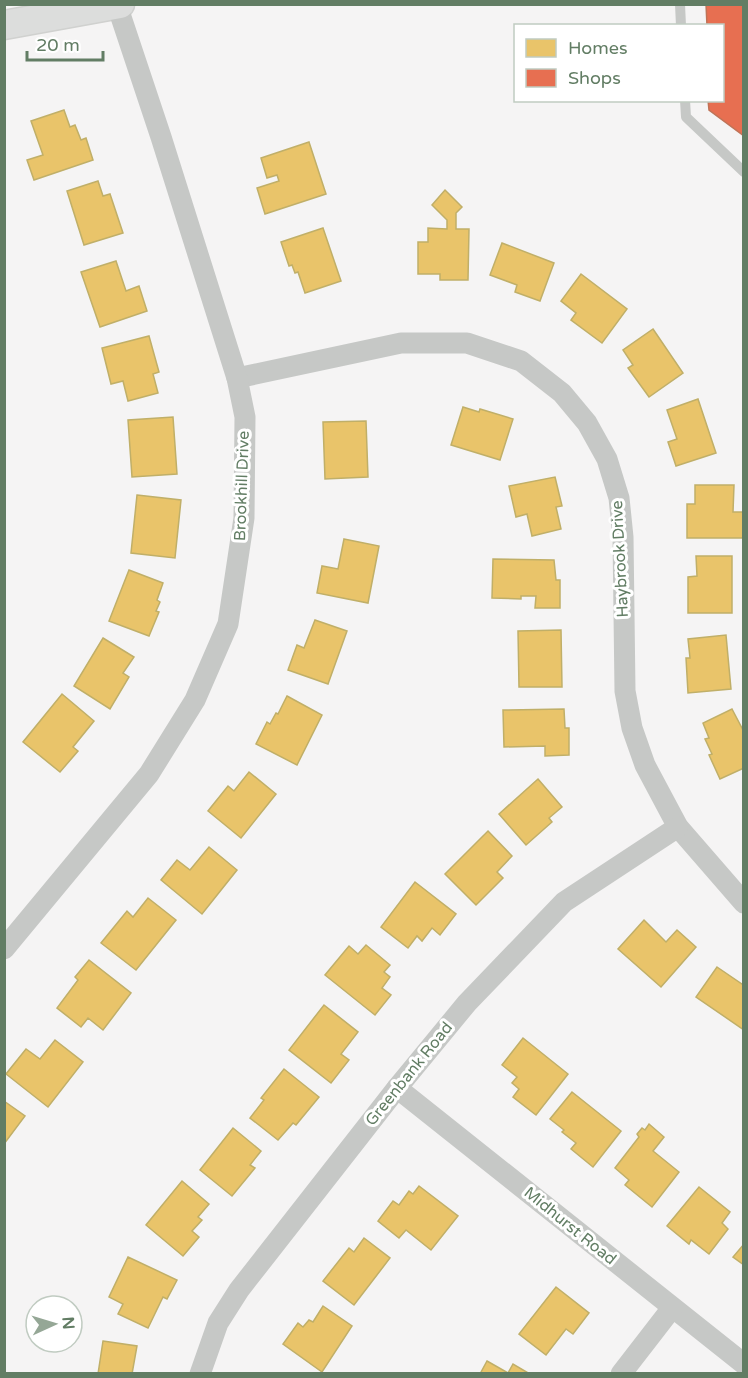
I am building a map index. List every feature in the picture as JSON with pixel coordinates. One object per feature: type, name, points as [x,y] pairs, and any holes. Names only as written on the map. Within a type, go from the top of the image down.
[{"type":"main road","points":[[4,25],[118,5]]},
{"type":"street","name":"Brookhill Drive","points":[[4,949],[149,774],[195,700],[228,624],[244,518],[244,417],[237,378],[118,5]]},
{"type":"street","name":"Haybrook Drive","points":[[237,378],[401,343],[467,344],[521,362],[562,393],[587,423],[607,459],[619,498],[625,691],[632,728],[645,765],[678,827],[744,903]]},
{"type":"street","name":"Greenbank Road","points":[[200,1374],[218,1323],[239,1290],[397,1088],[467,1003],[564,902],[678,827]]},
{"type":"street","name":"Midhurst Road","points":[[397,1088],[744,1364]]},
{"type":"street","points":[[621,1374],[672,1308]]},
{"type":"lane","points":[[680,4],[681,24]]},
{"type":"lane","points":[[686,102],[686,117],[744,172]]},
{"type":"building: Homes","points":[[64,110],[70,127],[75,125],[81,140],[86,138],[93,160],[34,180],[27,160],[43,155],[31,121]]},
{"type":"building: Homes","points":[[309,142],[326,194],[265,214],[257,188],[279,181],[277,175],[267,178],[261,158]]},
{"type":"building: Homes","points":[[98,181],[103,196],[110,194],[123,233],[84,245],[67,191]]},
{"type":"building: Homes","points":[[445,190],[462,207],[456,213],[456,229],[469,229],[468,280],[440,280],[440,274],[418,274],[418,242],[428,242],[428,228],[447,229],[447,220],[432,205]]},
{"type":"building: Homes","points":[[323,228],[341,281],[305,293],[298,272],[295,273],[292,265],[289,266],[281,242]]},
{"type":"building: Homes","points":[[502,243],[554,263],[540,301],[515,292],[517,285],[490,275]]},
{"type":"building: Homes","points":[[116,261],[126,291],[139,286],[147,311],[100,327],[81,272]]},
{"type":"building: Homes","points":[[581,274],[627,309],[602,343],[571,320],[576,313],[561,301]]},
{"type":"building: Homes","points":[[653,329],[683,373],[649,397],[628,368],[633,365],[623,350]]},
{"type":"building: Homes","points":[[149,336],[159,372],[153,374],[158,393],[128,401],[123,381],[111,384],[102,348]]},
{"type":"building: Homes","points":[[698,399],[716,453],[676,466],[668,442],[677,439],[667,410]]},
{"type":"building: Homes","points":[[463,407],[479,412],[480,409],[513,419],[500,460],[451,445]]},
{"type":"building: Homes","points":[[173,417],[177,474],[132,477],[128,420]]},
{"type":"building: Homes","points":[[366,421],[368,477],[325,479],[323,422]]},
{"type":"building: Homes","points":[[555,477],[562,506],[556,507],[561,529],[532,536],[527,514],[516,517],[509,486]]},
{"type":"building: Homes","points":[[695,485],[734,485],[733,512],[743,512],[743,538],[687,538],[687,504],[695,504]]},
{"type":"building: Homes","points":[[137,495],[181,500],[175,558],[131,553]]},
{"type":"building: Homes","points":[[344,539],[379,546],[368,603],[317,593],[322,566],[338,569]]},
{"type":"building: Homes","points":[[696,556],[732,556],[732,613],[688,613],[688,577],[697,576]]},
{"type":"building: Homes","points":[[493,559],[554,560],[556,580],[560,580],[560,608],[535,608],[536,596],[521,596],[521,599],[492,598]]},
{"type":"building: Homes","points":[[129,570],[163,583],[157,600],[160,602],[156,611],[159,612],[149,636],[109,621]]},
{"type":"building: Homes","points":[[315,620],[347,631],[328,684],[288,670],[297,645],[304,648]]},
{"type":"building: Homes","points":[[561,630],[562,687],[519,687],[518,631]]},
{"type":"building: Homes","points":[[726,635],[731,689],[688,693],[686,658],[690,658],[688,639]]},
{"type":"building: Homes","points":[[103,638],[134,657],[123,673],[129,677],[110,709],[74,686]]},
{"type":"building: Homes","points":[[62,694],[94,721],[73,747],[78,751],[60,772],[23,742]]},
{"type":"building: Homes","points":[[287,696],[322,715],[297,765],[256,744],[267,722],[270,724],[276,713],[278,714]]},
{"type":"building: Homes","points":[[564,709],[565,728],[569,728],[569,755],[545,756],[545,746],[504,747],[503,710]]},
{"type":"building: Homes","points":[[732,709],[744,732],[744,768],[720,779],[709,755],[712,754],[705,739],[709,738],[703,723]]},
{"type":"building: Homes","points":[[249,772],[276,794],[241,838],[208,811],[228,786],[234,791]]},
{"type":"building: Homes","points":[[538,779],[562,807],[549,818],[552,822],[526,845],[499,814]]},
{"type":"building: Homes","points":[[488,831],[512,856],[497,872],[503,878],[476,905],[445,874]]},
{"type":"building: Homes","points":[[209,847],[237,870],[202,914],[161,880],[177,860],[190,870]]},
{"type":"building: Homes","points":[[415,882],[456,914],[440,935],[432,928],[422,941],[417,936],[408,948],[381,927]]},
{"type":"building: Homes","points":[[148,898],[176,920],[136,970],[101,943],[127,911],[133,917]]},
{"type":"building: Homes","points":[[644,920],[666,942],[677,930],[696,947],[661,987],[618,949]]},
{"type":"building: Homes","points":[[366,945],[390,965],[384,972],[390,977],[382,988],[391,995],[375,1015],[325,975],[349,946],[358,954]]},
{"type":"building: Homes","points":[[89,960],[131,993],[103,1030],[88,1018],[81,1027],[57,1008],[78,980],[75,977]]},
{"type":"building: Homes","points":[[717,967],[742,984],[744,982],[744,1030],[696,997]]},
{"type":"building: Homes","points":[[324,1005],[358,1032],[341,1054],[349,1060],[331,1083],[289,1050]]},
{"type":"building: Homes","points":[[523,1038],[568,1074],[536,1115],[513,1097],[519,1089],[512,1083],[517,1077],[502,1065]]},
{"type":"building: Homes","points":[[55,1040],[83,1062],[48,1107],[6,1074],[26,1049],[40,1059]]},
{"type":"building: Homes","points":[[284,1069],[319,1097],[296,1125],[293,1123],[278,1140],[250,1118],[264,1100],[261,1098]]},
{"type":"building: Homes","points":[[572,1092],[621,1131],[593,1167],[571,1149],[576,1143],[550,1119]]},
{"type":"building: Homes","points":[[4,1101],[25,1116],[4,1144]]},
{"type":"building: Homes","points":[[649,1124],[664,1137],[653,1151],[679,1172],[652,1207],[625,1185],[629,1180],[615,1168],[639,1137],[637,1134],[642,1128],[645,1130]]},
{"type":"building: Homes","points":[[233,1128],[261,1151],[250,1165],[255,1168],[232,1196],[200,1170]]},
{"type":"building: Homes","points":[[182,1181],[209,1204],[198,1217],[202,1220],[192,1231],[199,1237],[183,1256],[146,1225]]},
{"type":"building: Homes","points":[[419,1186],[458,1216],[431,1250],[406,1230],[399,1238],[378,1221],[393,1201],[399,1205],[409,1191],[413,1194]]},
{"type":"building: Homes","points":[[699,1187],[730,1212],[722,1223],[728,1229],[709,1254],[691,1240],[689,1244],[667,1226]]},
{"type":"building: Homes","points":[[364,1238],[390,1258],[354,1305],[323,1281],[349,1248],[354,1252]]},
{"type":"building: Homes","points":[[744,1244],[744,1265],[733,1257]]},
{"type":"building: Homes","points":[[128,1257],[177,1280],[167,1299],[163,1297],[148,1328],[118,1314],[123,1304],[109,1297]]},
{"type":"building: Homes","points":[[556,1287],[589,1313],[573,1334],[566,1329],[546,1355],[519,1334]]},
{"type":"building: Homes","points":[[323,1306],[352,1326],[322,1372],[283,1344],[298,1323],[303,1327],[309,1320],[313,1322]]},
{"type":"building: Homes","points":[[103,1341],[137,1346],[132,1374],[98,1374]]},
{"type":"building: Homes","points":[[487,1361],[508,1373],[513,1364],[530,1374],[480,1374]]},
{"type":"building: Shops","points":[[706,4],[744,4],[744,136],[709,110],[708,102],[724,102],[724,24],[707,24]]}]
